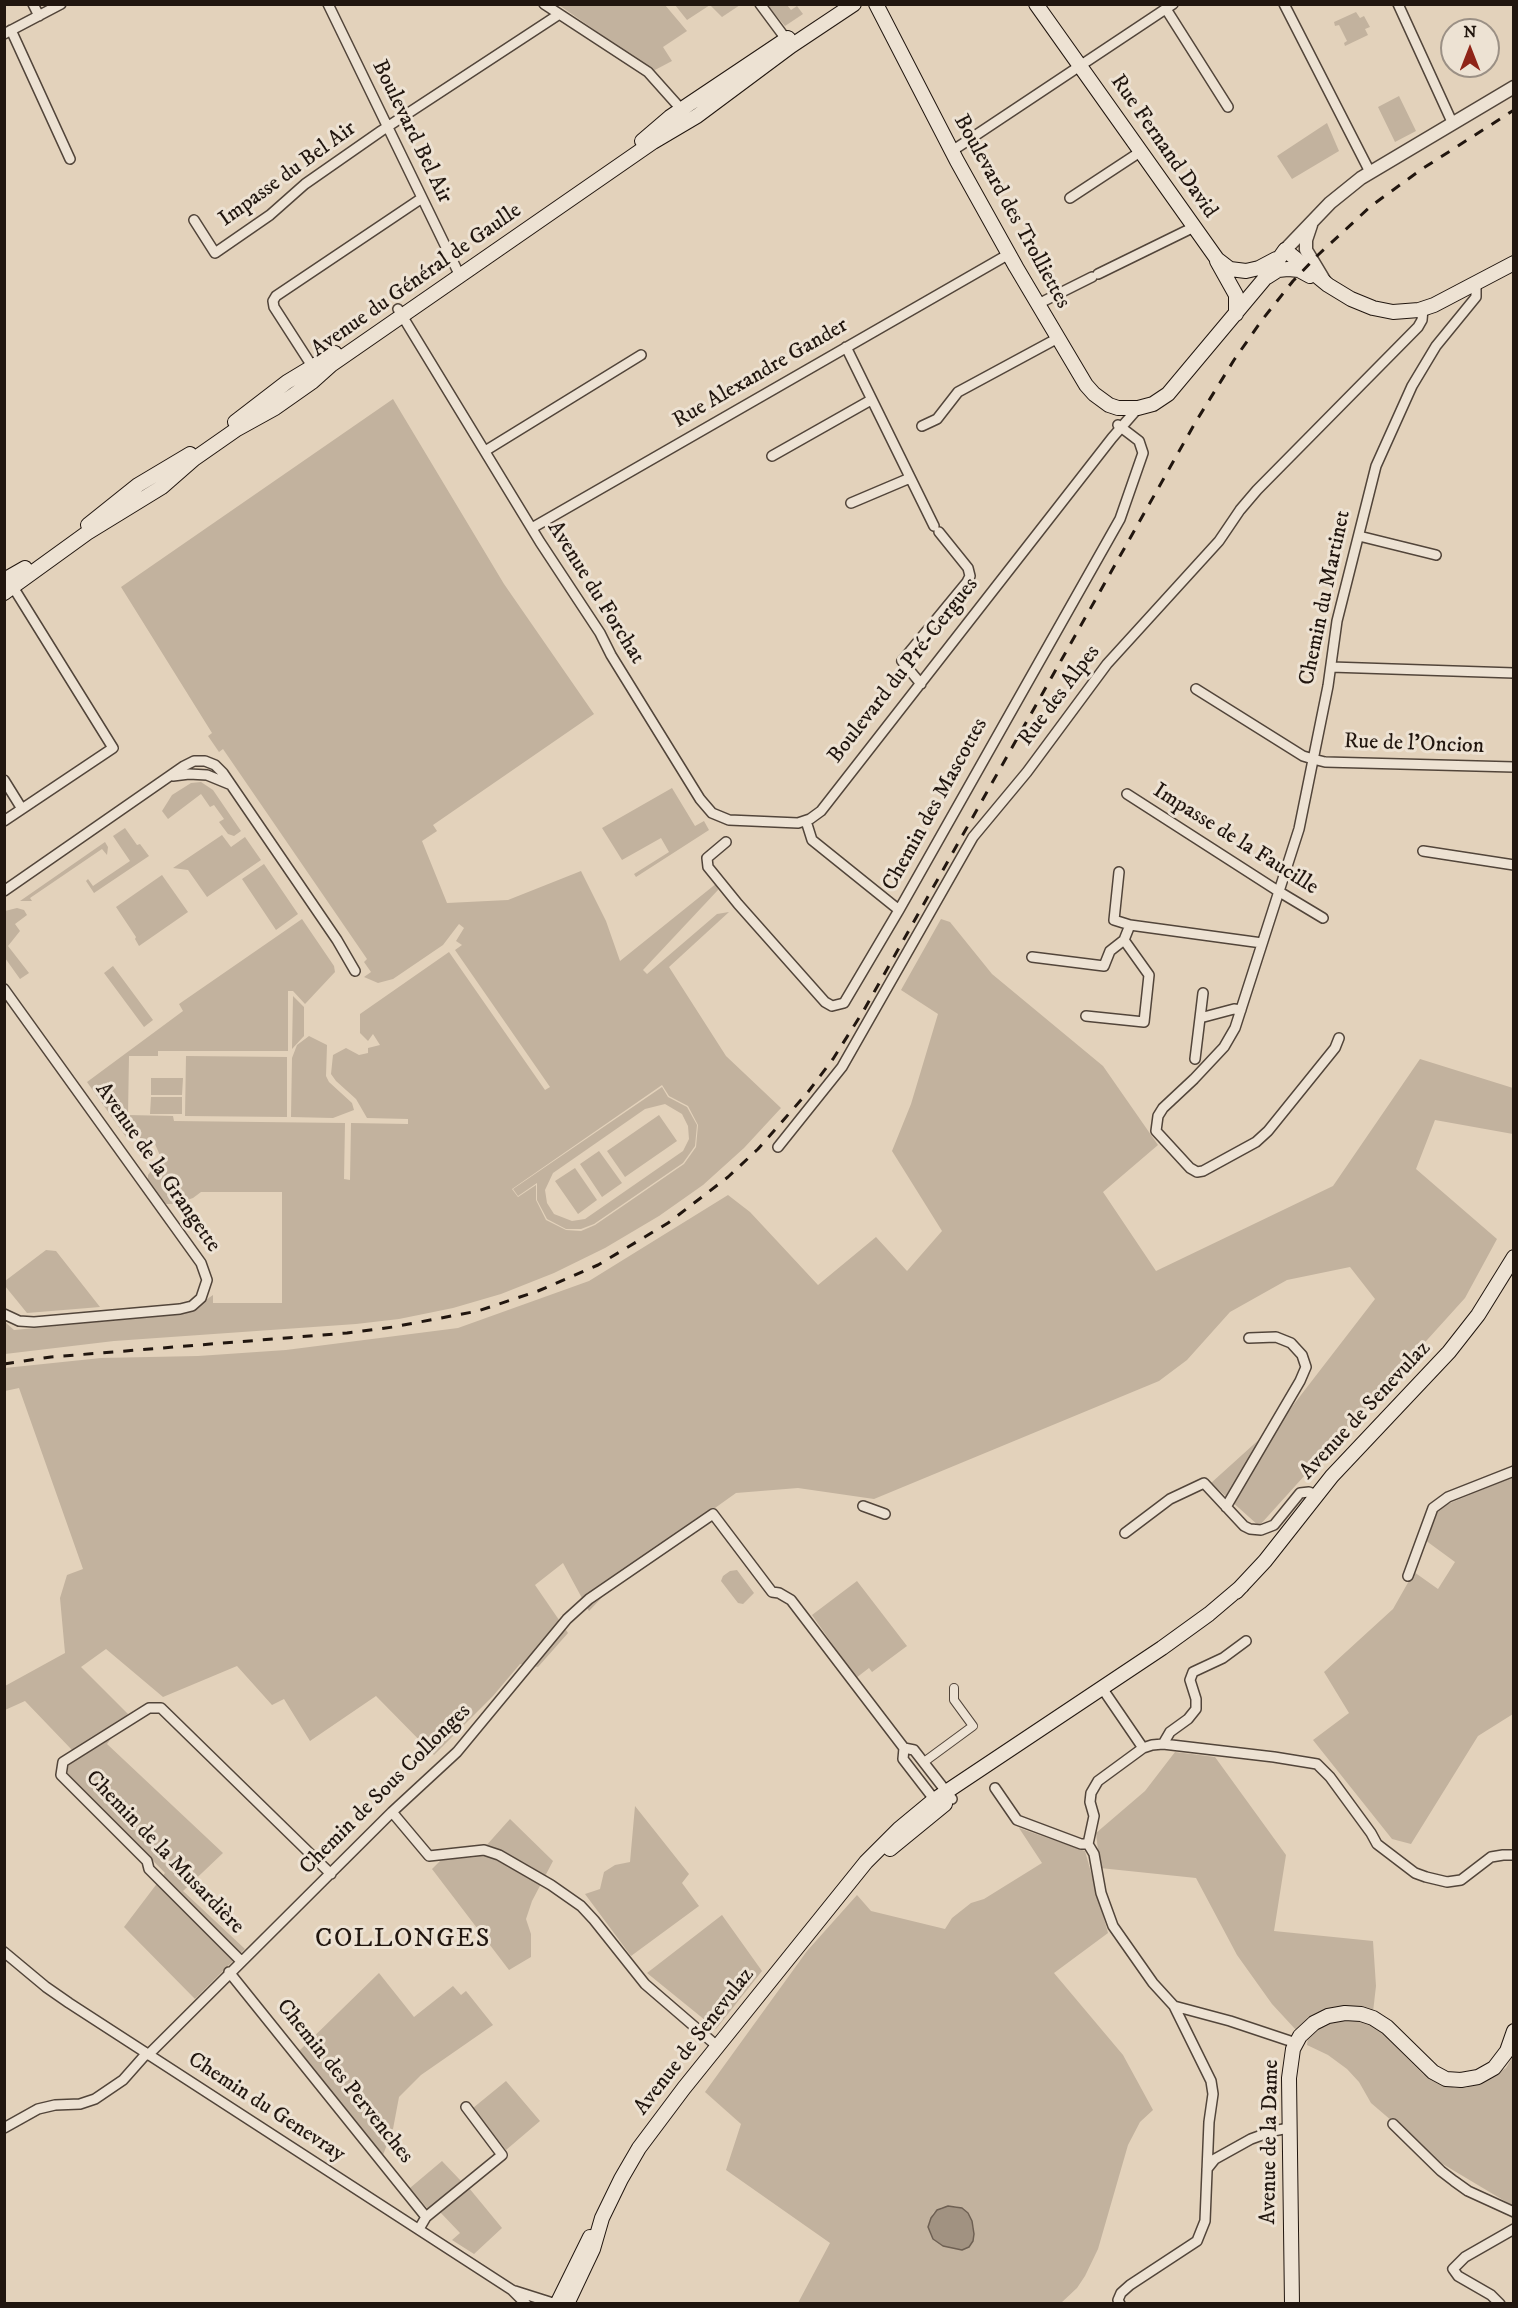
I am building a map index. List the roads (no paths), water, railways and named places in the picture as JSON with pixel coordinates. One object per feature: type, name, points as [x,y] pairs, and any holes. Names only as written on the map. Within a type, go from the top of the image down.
[{"type":"main road","name":"Avenue du Général de Gaulle","points":[[7,586],[144,481],[192,453],[239,419],[277,397],[300,390],[400,313],[639,144],[698,97],[786,39],[837,9],[854,4]]},
{"type":"main road","name":"Boulevard des Trolliettes","points":[[876,4],[952,151],[1058,338],[1094,394],[1109,405],[1118,408]]},
{"type":"main road","name":"Rue Fernand David","points":[[1036,4],[1217,259]]},
{"type":"main road","name":"Avenue du Général de Gaulle","points":[[459,272],[652,142],[707,109],[837,9]]},
{"type":"main road","points":[[837,9],[862,9],[872,12],[885,21]]},
{"type":"main road","points":[[698,97],[707,109]]},
{"type":"main road","points":[[681,109],[689,121]]},
{"type":"main road","points":[[1217,259],[1230,269],[1246,271],[1265,265],[1281,254],[1359,303],[1379,310],[1402,312],[1423,309],[1514,263]]},
{"type":"main road","name":"Boulevard du Pré-Cergues","points":[[1118,408],[1138,408],[1161,399],[1174,388],[1266,277],[1281,254]]},
{"type":"main road","points":[[1217,259],[1236,295],[1236,314]]},
{"type":"main road","points":[[1266,277],[1278,270],[1294,269],[1328,285]]},
{"type":"main road","name":"Avenue du Général de Gaulle","points":[[7,586],[153,493],[191,461],[277,397],[291,379],[400,313]]},
{"type":"main road","points":[[291,379],[300,390]]},
{"type":"main road","points":[[144,481],[153,493]]},
{"type":"main road","points":[[128,492],[136,504]]},
{"type":"main road","name":"Avenue de Senevulaz","points":[[556,2304],[582,2251],[639,2148],[856,1872],[885,1842],[937,1803],[1105,1692],[1242,1586],[1265,1562],[1346,1461],[1449,1352],[1478,1315],[1514,1257]]},
{"type":"main road","name":"Avenue de la Dame","points":[[1292,2304],[1289,2073],[1296,2043],[1306,2029],[1323,2018],[1339,2014],[1361,2014],[1387,2027],[1432,2072],[1446,2079],[1461,2080],[1478,2077],[1494,2068],[1507,2051],[1514,2031]]},
{"type":"main road","name":"Avenue de Senevulaz","points":[[567,2304],[590,2254],[602,2218]]},
{"type":"street","points":[[33,4],[39,16]]},
{"type":"street","points":[[61,4],[8,32],[70,159]]},
{"type":"street","name":"Boulevard Bel Air","points":[[328,4],[459,272]]},
{"type":"street","points":[[544,4],[648,72],[681,109]]},
{"type":"street","points":[[760,4],[786,39]]},
{"type":"street","points":[[1284,4],[1370,172]]},
{"type":"street","points":[[1398,4],[1452,122]]},
{"type":"street","points":[[952,151],[1169,7],[1228,107]]},
{"type":"street","points":[[388,127],[558,15]]},
{"type":"street","name":"Boulevard du Pré-Cergues","points":[[1281,254],[1312,221],[1370,172],[1514,87]]},
{"type":"street","name":"Impasse du Bel Air","points":[[194,220],[215,253],[270,215],[305,184],[388,127]]},
{"type":"street","points":[[1070,198],[1140,152]]},
{"type":"street","points":[[312,366],[274,307],[273,301],[422,198]]},
{"type":"street","points":[[1312,221],[1307,235],[1306,250],[1328,285]]},
{"type":"street","points":[[1038,303],[1194,227]]},
{"type":"street","name":"Rue Alexandre Gander","points":[[532,528],[1009,254]]},
{"type":"street","name":"Chemin du Martinet","points":[[1339,1038],[1335,1048],[1268,1131],[1256,1142],[1203,1171],[1197,1172],[1190,1168],[1156,1131],[1158,1116],[1230,1038],[1241,1010],[1299,829],[1331,667],[1337,621],[1376,466],[1397,416],[1436,346],[1476,297],[1476,283]]},
{"type":"street","name":"Rue des Alpes","points":[[778,1147],[842,1067],[973,837],[1027,772],[1107,664],[1219,542],[1240,510],[1257,490],[1418,327],[1422,320],[1423,309]]},
{"type":"street","name":"Avenue du Forchat","points":[[400,313],[532,528],[586,611],[610,655],[708,809],[718,817],[729,820],[790,823],[806,821]]},
{"type":"street","points":[[922,426],[937,419],[958,392],[1058,338]]},
{"type":"street","points":[[846,347],[936,529],[968,568],[970,576],[902,661],[921,684]]},
{"type":"street","points":[[485,451],[641,355]]},
{"type":"street","points":[[772,456],[871,400]]},
{"type":"street","points":[[1118,408],[1119,426]]},
{"type":"street","name":"Boulevard du Pré-Cergues","points":[[806,821],[824,808],[1119,426],[1138,408]]},
{"type":"street","name":"Chemin des Mascottes","points":[[726,842],[707,858],[707,865],[758,927],[825,1002],[832,1006],[840,1005],[847,999],[899,910],[1120,519],[1143,453],[1139,441],[1119,426]]},
{"type":"street","points":[[851,503],[910,478]]},
{"type":"street","points":[[1359,536],[1436,555]]},
{"type":"street","points":[[4,821],[112,748],[7,586]]},
{"type":"street","points":[[1331,667],[1514,674]]},
{"type":"street","points":[[1196,689],[1303,756],[1313,759]]},
{"type":"street","name":"Rue de l'Oncion","points":[[1313,759],[1325,762],[1514,767]]},
{"type":"street","points":[[4,891],[194,761],[205,761],[215,765],[231,785],[338,940],[355,971]]},
{"type":"street","points":[[211,776],[216,770],[215,765]]},
{"type":"street","points":[[171,776],[189,774],[211,776],[231,785]]},
{"type":"street","points":[[4,780],[22,808]]},
{"type":"street","name":"Impasse de la Faucille","points":[[1127,794],[1323,918]]},
{"type":"street","points":[[806,821],[812,840],[899,910]]},
{"type":"street","points":[[1423,851],[1514,865]]},
{"type":"street","points":[[1119,872],[1114,920],[1130,925],[1262,943]]},
{"type":"street","points":[[1032,957],[1104,966],[1110,951],[1124,940],[1130,925]]},
{"type":"street","points":[[1086,1016],[1144,1022],[1149,975],[1124,940]]},
{"type":"street","name":"Avenue de la Grangette","points":[[4,989],[201,1263],[207,1281],[201,1298],[192,1306],[180,1309],[34,1322],[20,1321],[4,1314]]},
{"type":"street","points":[[1195,1059],[1203,993]]},
{"type":"street","points":[[1200,1018],[1234,1009],[1241,1010]]},
{"type":"street","points":[[1226,1507],[1306,1367],[1302,1355],[1291,1343],[1276,1337],[1249,1338]]},
{"type":"street","points":[[1408,1576],[1433,1508],[1449,1497],[1514,1471]]},
{"type":"street","points":[[1125,1533],[1170,1499],[1204,1483],[1250,1530],[1261,1530],[1274,1525],[1298,1494],[1306,1492],[1317,1495]]},
{"type":"street","points":[[863,1506],[885,1514]]},
{"type":"street","name":"Chemin de Sous Collonges","points":[[4,2128],[38,2109],[55,2105],[80,2104],[95,2099],[123,2080],[229,1972],[392,1812],[457,1752],[536,1655],[582,1605],[713,1514],[772,1592],[791,1600],[904,1748]]},
{"type":"street","points":[[1163,1744],[1170,1732],[1188,1719],[1196,1708],[1196,1695],[1190,1680],[1193,1672],[1223,1658],[1246,1641]]},
{"type":"street","points":[[924,1762],[973,1726],[954,1700],[954,1688]]},
{"type":"street","points":[[1105,1692],[1143,1748]]},
{"type":"street","name":"Chemin de la Musardière","points":[[241,1961],[149,1869],[147,1861],[61,1775],[63,1762],[149,1708],[161,1708],[331,1874]]},
{"type":"street","points":[[1120,2304],[1118,2300],[1121,2293],[1134,2281],[1197,2241],[1205,2221],[1209,2122],[1213,2094],[1211,2081],[1174,2006],[1153,1983],[1113,1926],[1101,1893],[1094,1854],[1088,1844],[1094,1816],[1090,1802],[1098,1781],[1152,1744],[1317,1764],[1330,1777],[1377,1844],[1414,1873],[1447,1882],[1461,1880],[1491,1857],[1514,1856]]},
{"type":"street","points":[[937,1803],[903,1759],[904,1748],[914,1750],[949,1795]]},
{"type":"street","points":[[995,1788],[1017,1820],[1081,1844],[1088,1844]]},
{"type":"street","points":[[392,1812],[429,1856],[484,1850],[499,1855],[581,1906],[645,1983],[717,2046]]},
{"type":"street","name":"Chemin du Genevray","points":[[4,1952],[46,1987],[512,2290],[526,2304]]},
{"type":"street","name":"Chemin des Pervenches","points":[[229,1972],[426,2217]]},
{"type":"street","points":[[1174,2006],[1296,2043]]},
{"type":"street","points":[[419,2229],[426,2217],[502,2155],[466,2107]]},
{"type":"street","points":[[1393,2124],[1454,2181],[1468,2191],[1514,2212]]},
{"type":"street","points":[[1207,2169],[1215,2159],[1251,2139],[1289,2128]]},
{"type":"street","points":[[1500,2304],[1491,2295],[1458,2276],[1454,2269],[1465,2257],[1514,2229]]},
{"type":"street","name":"Chemin du Genevray","points":[[512,2290],[556,2304]]},
{"type":"railway","points":[[4,1364],[51,1357],[347,1333],[478,1311],[538,1291],[598,1265],[668,1223],[728,1177],[758,1149],[808,1092],[833,1059],[864,1010],[1195,423],[1262,320],[1293,281],[1371,206],[1422,169],[1514,110]]},
{"type":"district","name":"COLLONGES","points":[[403,1941]]}]
